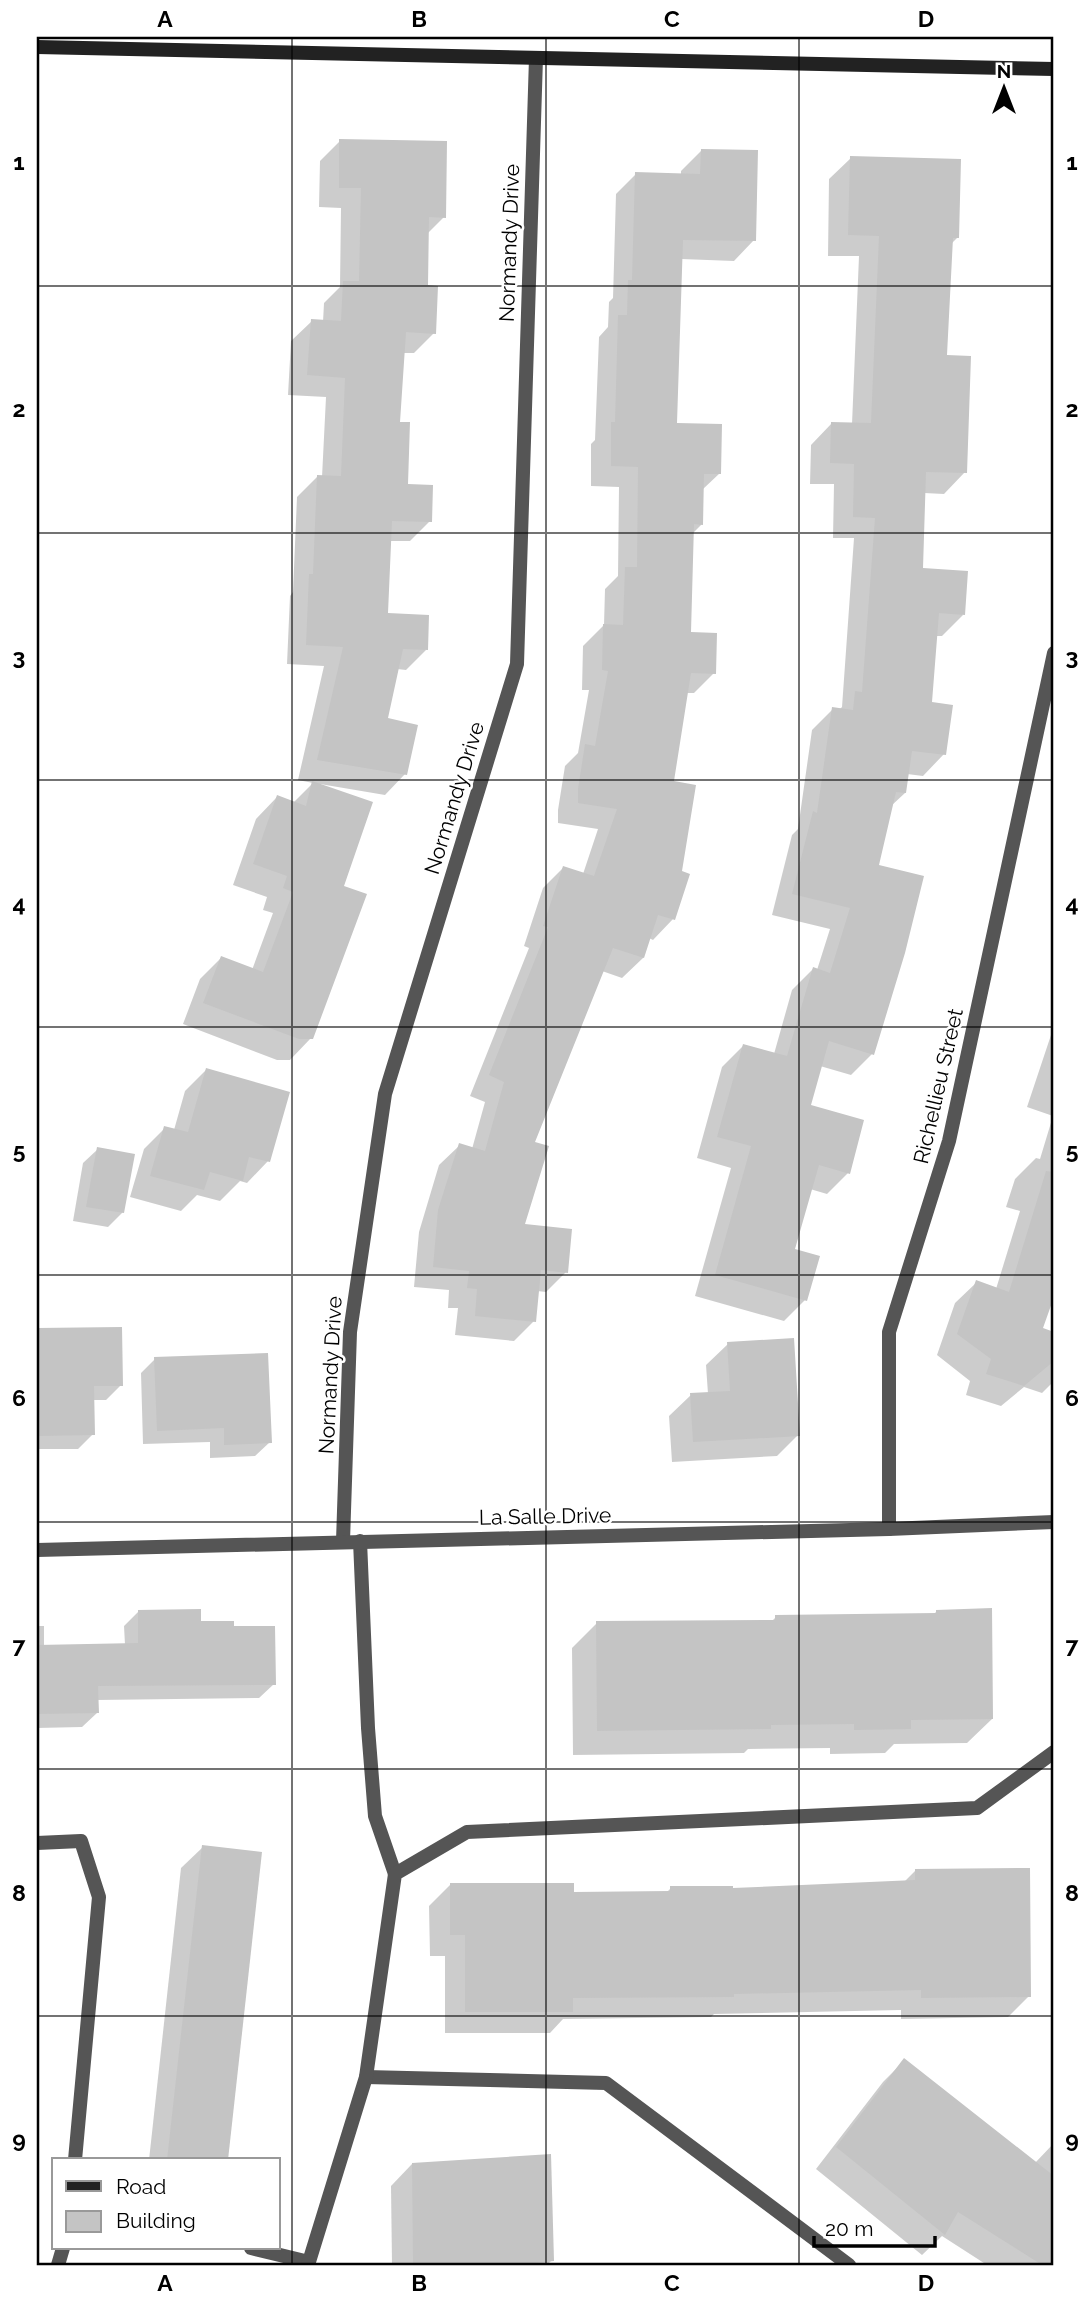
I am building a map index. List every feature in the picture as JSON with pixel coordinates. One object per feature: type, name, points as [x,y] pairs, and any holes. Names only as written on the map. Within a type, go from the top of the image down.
[{"type":"street","points":[[37,47],[1054,69]]},
{"type":"street","name":"Normandy Drive","points":[[343,1541],[349,1332],[385,1094],[517,664],[536,58]]},
{"type":"street","name":"Richellieu Street","points":[[889,1529],[889,1332],[949,1141],[1054,653]]},
{"type":"street","name":"La Salle Drive","points":[[37,1550],[889,1529],[1054,1522]]},
{"type":"street","points":[[258,2250],[308,2264],[366,2077],[395,1874],[375,1816],[368,1728],[360,1541]]},
{"type":"street","points":[[395,1874],[467,1832],[977,1808],[1054,1752]]},
{"type":"street","points":[[37,1843],[81,1841],[99,1897],[75,2158]]},
{"type":"street","points":[[366,2077],[606,2083],[849,2265]]},
{"type":"building","points":[[339,139],[447,141],[446,218],[429,217],[428,285],[438,286],[436,334],[406,332],[400,422],[410,422],[408,484],[433,485],[432,522],[392,521],[388,613],[429,615],[428,650],[403,649],[388,718],[418,725],[407,775],[317,760],[343,647],[306,645],[309,574],[313,574],[317,475],[341,476],[345,378],[307,375],[311,319],[341,321],[343,281],[359,281],[361,188],[339,188]]},
{"type":"building","points":[[701,149],[758,150],[756,241],[683,240],[677,423],[722,424],[721,474],[704,474],[703,525],[694,524],[691,632],[717,633],[716,674],[691,673],[674,781],[696,785],[682,871],[690,874],[675,920],[658,915],[644,958],[613,948],[535,1142],[549,1146],[525,1224],[572,1229],[568,1273],[541,1270],[536,1322],[475,1316],[477,1289],[467,1288],[469,1271],[433,1267],[438,1210],[459,1143],[485,1151],[504,1082],[489,1075],[548,927],[543,926],[563,866],[594,876],[617,809],[578,803],[578,789],[585,744],[595,746],[608,671],[602,670],[603,624],[623,625],[625,567],[637,567],[638,467],[611,466],[618,315],[627,315],[628,280],[632,280],[635,172],[700,174]]},
{"type":"building","points":[[850,156],[961,159],[959,238],[953,238],[947,355],[971,356],[967,473],[926,472],[923,568],[968,571],[965,615],[939,613],[932,702],[953,705],[946,755],[912,751],[906,793],[896,792],[879,865],[924,876],[905,953],[874,1055],[829,1041],[811,1105],[864,1120],[850,1174],[819,1165],[795,1249],[820,1256],[807,1301],[715,1275],[751,1146],[717,1137],[743,1044],[787,1056],[813,967],[830,973],[850,908],[792,894],[813,811],[817,813],[832,707],[853,710],[855,691],[862,692],[875,518],[853,517],[854,464],[830,463],[831,422],[871,423],[879,236],[848,235]]},
{"type":"building","points":[[312,781],[373,802],[344,886],[367,894],[313,1039],[299,1039],[203,1003],[221,956],[263,972],[293,892],[283,888],[287,876],[253,864],[277,795],[306,806]]},
{"type":"building","points":[[206,1068],[290,1092],[270,1162],[249,1157],[243,1181],[210,1172],[204,1190],[150,1176],[164,1126],[188,1132]]},
{"type":"building","points":[[97,1147],[135,1154],[124,1213],[86,1207]]},
{"type":"building","points":[[1046,1171],[1054,1172],[1054,1297],[1043,1328],[1054,1332],[1054,1361],[1024,1386],[986,1374],[991,1359],[957,1334],[976,1280],[1009,1292]]},
{"type":"building","points":[[122,1327],[123,1386],[94,1386],[95,1435],[37,1436],[37,1328]]},
{"type":"building","points":[[794,1338],[800,1436],[693,1442],[690,1393],[730,1391],[727,1342]]},
{"type":"building","points":[[268,1353],[272,1443],[224,1445],[224,1428],[157,1431],[154,1357]]},
{"type":"building","points":[[992,1608],[993,1719],[911,1720],[911,1729],[854,1730],[854,1724],[771,1725],[771,1729],[597,1731],[596,1621],[775,1620],[775,1615],[936,1613],[936,1610]]},
{"type":"building","points":[[201,1609],[201,1621],[234,1621],[234,1626],[275,1626],[276,1685],[98,1686],[99,1713],[37,1714],[37,1645],[138,1643],[138,1610]]},
{"type":"building","points":[[202,1845],[262,1852],[228,2158],[167,2158]]},
{"type":"building","points":[[1030,1868],[1031,1997],[921,1998],[921,1990],[734,1994],[734,1997],[573,1998],[573,2012],[465,2012],[465,1935],[450,1935],[450,1883],[574,1883],[574,1892],[670,1891],[670,1886],[733,1888],[915,1880],[915,1869]]},
{"type":"building","points":[[904,2058],[1054,2176],[1054,2265],[1042,2265],[958,2212],[945,2235],[836,2147]]},
{"type":"building","points":[[551,2154],[554,2261],[517,2265],[413,2265],[412,2163]]}]
